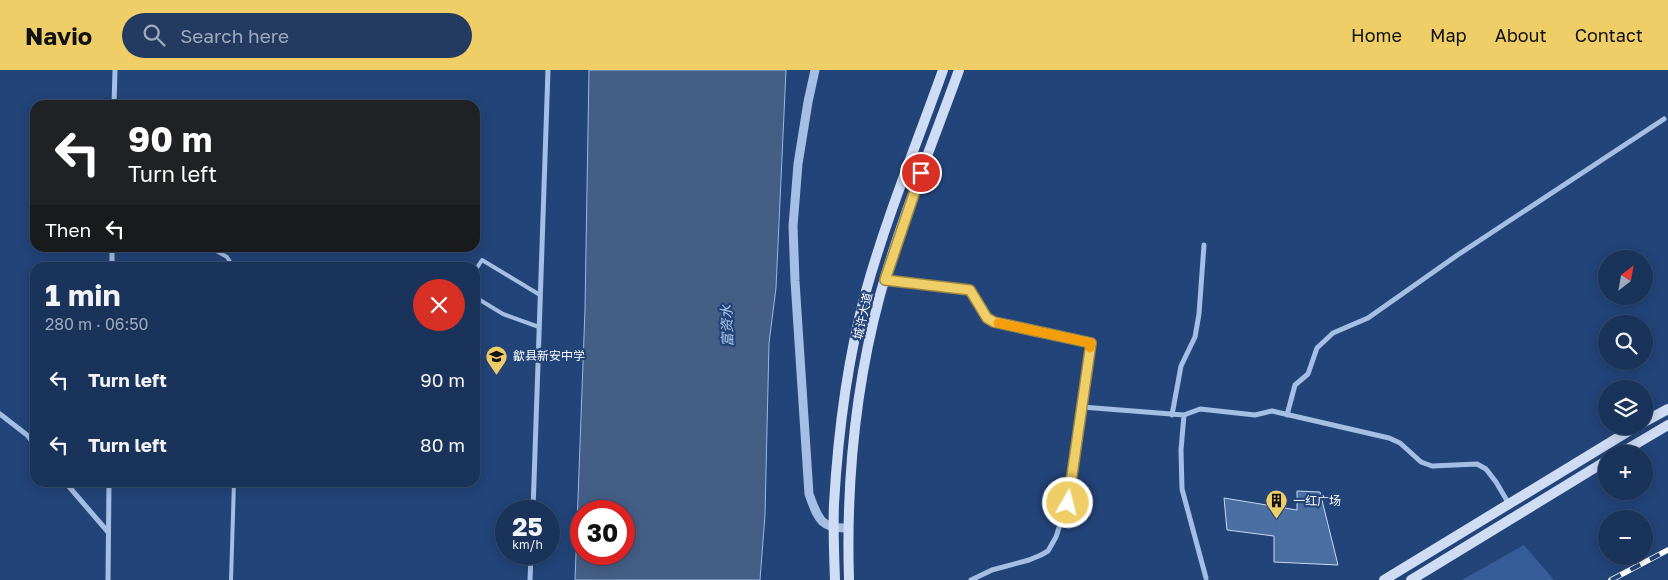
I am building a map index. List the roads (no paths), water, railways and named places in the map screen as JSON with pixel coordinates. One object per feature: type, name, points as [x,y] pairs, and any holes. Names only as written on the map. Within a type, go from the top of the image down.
[{"type":"main road","name":"城许大道","points":[[834,580],[836,468],[840,429],[859,320],[883,238],[944,70]]},
{"type":"main road","name":"城许大道","points":[[849,580],[850,469],[859,395],[871,333],[896,242],[958,70]]},
{"type":"main road","points":[[1653,417],[1668,409]]},
{"type":"main road","points":[[1634,445],[1668,425]]},
{"type":"main road","points":[[1384,580],[1622,435]]},
{"type":"main road","points":[[1411,580],[1598,466]]},
{"type":"street","points":[[114,100],[115,70]]},
{"type":"street","points":[[533,500],[548,70]]},
{"type":"street","points":[[815,70],[798,164],[794,198],[793,253],[809,494],[819,519],[834,528],[848,528]]},
{"type":"street","points":[[1287,415],[1295,385],[1308,374],[1317,348],[1333,333],[1368,318],[1664,119]]},
{"type":"street","points":[[1172,414],[1181,366],[1195,336],[1199,314],[1204,245]]},
{"type":"street","points":[[885,280],[970,290],[987,318],[994,322],[1091,343],[1068,503],[1056,537],[1048,551],[1041,555],[992,570],[971,580]]},
{"type":"street","points":[[1082,407],[1184,415],[1200,409],[1255,416],[1272,412],[1389,438],[1400,443],[1421,462],[1432,466],[1477,464],[1486,469],[1509,504]]},
{"type":"street","points":[[0,414],[30,439]]},
{"type":"street","points":[[1184,415],[1181,450],[1182,489],[1206,578]]},
{"type":"street","points":[[69,487],[108,532]]},
{"type":"street","points":[[108,580],[109,487]]},
{"type":"street","points":[[530,580],[531,565]]},
{"type":"lane","points":[[218,252],[227,257],[230,262]]},
{"type":"lane","points":[[480,263],[482,260],[540,295]]},
{"type":"lane","points":[[480,300],[503,314],[539,327]]},
{"type":"lane","points":[[231,580],[234,487]]},
{"type":"water","name":"富资水","points":[[589,70],[786,70],[776,288],[769,343],[765,515],[760,580],[575,580],[576,565],[635,565],[635,500],[578,500],[585,309]]},
{"type":"railway","points":[[1611,580],[1668,550]]},
{"type":"place","name":"歙县新安中学","points":[[497,375]]},
{"type":"place","name":"一红广场","points":[[1277,520]]}]
